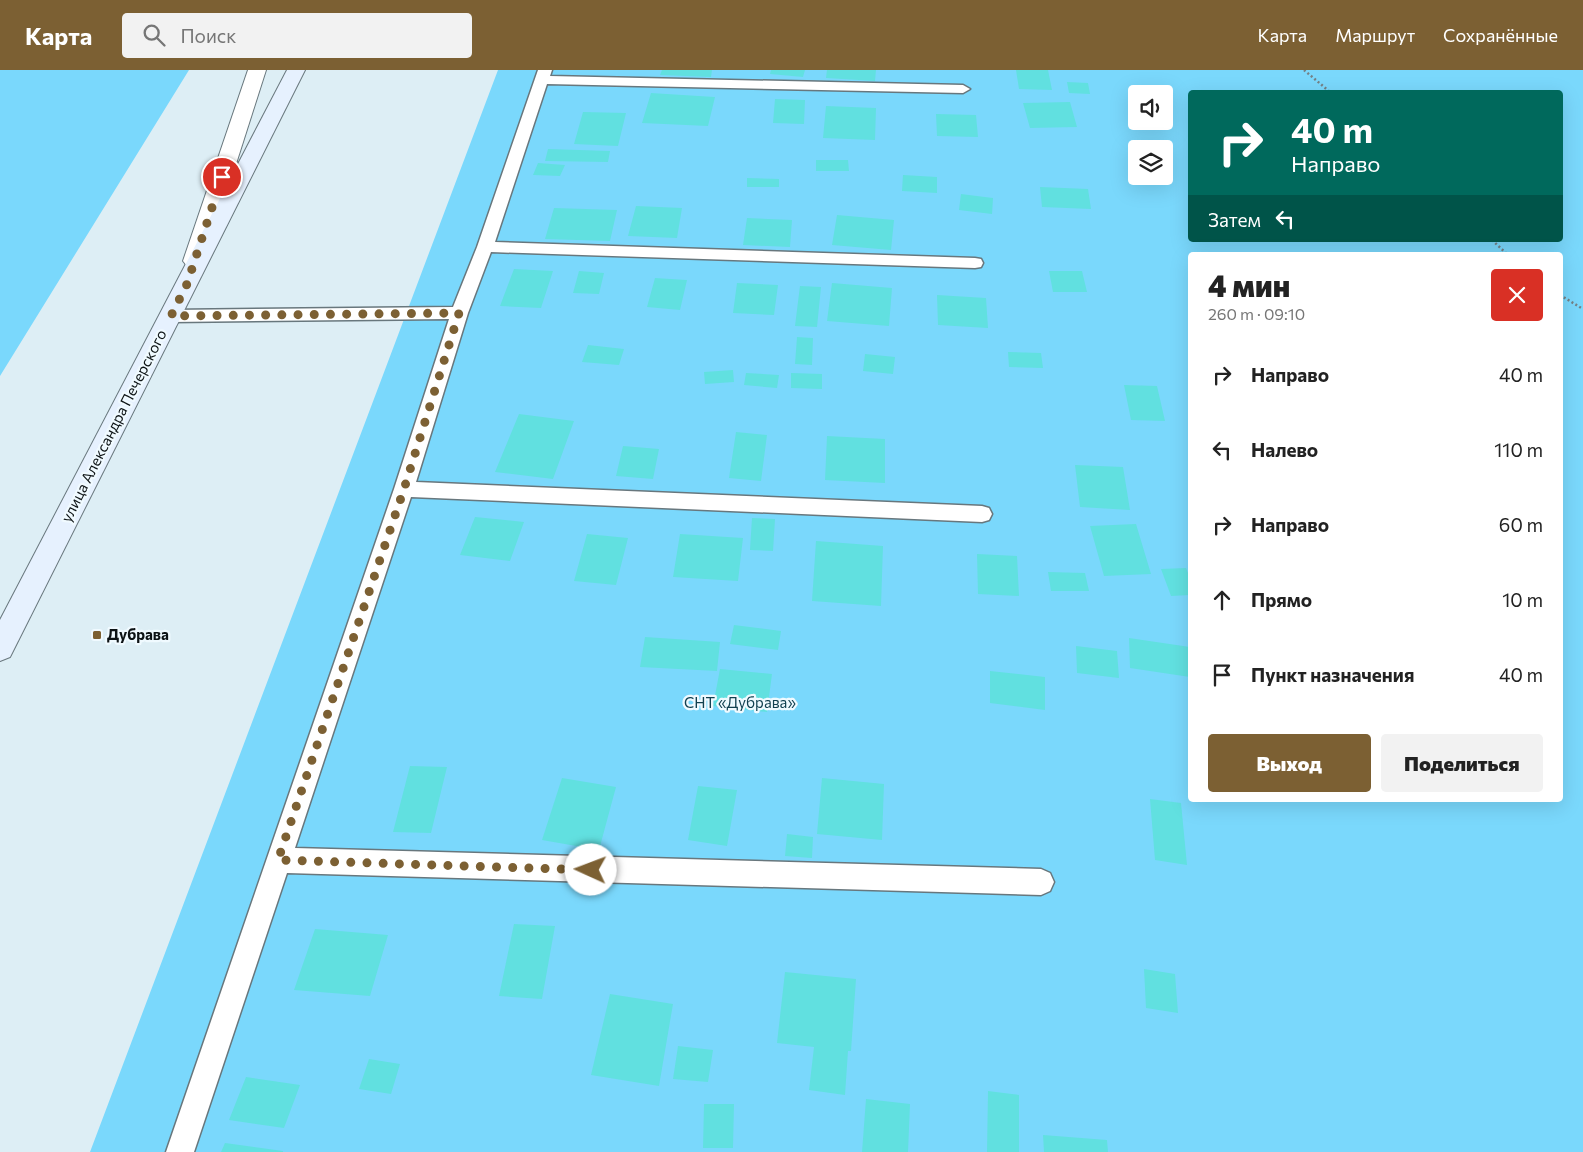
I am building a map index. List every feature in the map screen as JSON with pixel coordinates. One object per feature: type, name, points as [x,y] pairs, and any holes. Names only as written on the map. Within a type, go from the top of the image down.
[{"type":"main road","name":"улица Александра Печерского","points":[[0,648],[296,70]]},
{"type":"street","points":[[187,284],[257,70]]},
{"type":"lane","points":[[180,1152],[404,489],[459,313],[485,247],[543,75],[962,89]]},
{"type":"lane","points":[[485,247],[975,263]]},
{"type":"lane","points":[[171,316],[459,313]]},
{"type":"lane","points":[[404,489],[982,514]]},
{"type":"lane","points":[[278,860],[1041,882]]},
{"type":"path","points":[[1304,70],[1328,90]]},
{"type":"path","points":[[1494,242],[1505,252]]},
{"type":"path","points":[[1563,297],[1583,309]]},
{"type":"green space","points":[[0,70],[189,70],[0,376]]},
{"type":"green space","name":"СНТ «Дубрава»","points":[[498,70],[1583,70],[1583,1152],[90,1152]]},
{"type":"building","points":[[662,70],[712,70],[711,77],[660,75]]},
{"type":"building","points":[[771,70],[805,70],[803,77],[770,74]]},
{"type":"building","points":[[827,70],[876,70],[875,81],[826,78]]},
{"type":"building","points":[[1016,70],[1048,70],[1052,90],[1019,89]]},
{"type":"building","points":[[1067,82],[1088,83],[1090,94],[1069,93]]},
{"type":"building","points":[[651,93],[715,97],[708,126],[642,123]]},
{"type":"building","points":[[775,99],[805,100],[804,124],[773,123]]},
{"type":"building","points":[[1070,102],[1077,127],[1030,128],[1023,103]]},
{"type":"building","points":[[826,106],[876,108],[875,140],[823,138]]},
{"type":"building","points":[[583,112],[626,113],[618,146],[574,144]]},
{"type":"building","points":[[936,114],[976,115],[978,137],[937,136]]},
{"type":"building","points":[[548,149],[610,151],[608,162],[545,161]]},
{"type":"building","points":[[816,160],[848,160],[849,171],[816,171]]},
{"type":"building","points":[[538,163],[565,165],[560,176],[533,175]]},
{"type":"building","points":[[903,175],[937,177],[937,193],[902,191]]},
{"type":"building","points":[[747,178],[779,179],[779,187],[747,187]]},
{"type":"building","points":[[1040,187],[1088,189],[1091,209],[1042,207]]},
{"type":"building","points":[[961,194],[993,198],[992,214],[959,210]]},
{"type":"building","points":[[636,206],[682,208],[677,238],[628,236]]},
{"type":"building","points":[[554,208],[617,210],[610,241],[545,239]]},
{"type":"building","points":[[837,215],[894,220],[891,250],[832,245]]},
{"type":"building","points":[[747,218],[792,220],[790,247],[743,245]]},
{"type":"building","points":[[514,269],[553,271],[541,308],[500,306]]},
{"type":"building","points":[[579,271],[604,273],[599,294],[573,293]]},
{"type":"building","points":[[1049,271],[1082,271],[1087,292],[1053,292]]},
{"type":"building","points":[[655,278],[687,280],[680,310],[647,307]]},
{"type":"building","points":[[737,283],[778,285],[774,315],[733,313]]},
{"type":"building","points":[[832,283],[892,288],[889,326],[827,321]]},
{"type":"building","points":[[800,286],[821,287],[817,327],[795,326]]},
{"type":"building","points":[[937,295],[986,298],[988,328],[938,325]]},
{"type":"building","points":[[797,337],[813,338],[812,365],[795,364]]},
{"type":"building","points":[[588,345],[624,349],[619,365],[582,362]]},
{"type":"building","points":[[1008,352],[1041,353],[1043,368],[1009,367]]},
{"type":"building","points":[[865,354],[895,357],[893,374],[863,371]]},
{"type":"building","points":[[733,370],[734,382],[705,384],[704,372]]},
{"type":"building","points":[[746,373],[779,375],[777,388],[744,385]]},
{"type":"building","points":[[791,373],[822,374],[822,389],[791,388]]},
{"type":"building","points":[[1124,385],[1157,386],[1165,421],[1131,420]]},
{"type":"building","points":[[519,414],[574,421],[553,479],[495,472]]},
{"type":"building","points":[[736,432],[767,435],[761,481],[729,478]]},
{"type":"building","points":[[827,436],[885,439],[885,483],[825,480]]},
{"type":"building","points":[[623,446],[659,449],[653,479],[616,476]]},
{"type":"building","points":[[1075,465],[1123,467],[1130,510],[1080,507]]},
{"type":"building","points":[[475,517],[524,522],[510,561],[460,555]]},
{"type":"building","points":[[752,518],[775,519],[773,551],[750,550]]},
{"type":"building","points":[[1136,524],[1151,574],[1104,576],[1090,526]]},
{"type":"building","points":[[587,534],[628,538],[616,585],[574,581]]},
{"type":"building","points":[[680,534],[743,538],[738,581],[673,577]]},
{"type":"building","points":[[816,541],[883,546],[881,606],[812,601]]},
{"type":"building","points":[[977,554],[1017,556],[1019,596],[978,594]]},
{"type":"building","points":[[1186,568],[1188,573],[1188,595],[1171,596],[1161,569]]},
{"type":"building","points":[[1048,572],[1085,573],[1089,591],[1051,591]]},
{"type":"building","points":[[734,625],[781,631],[778,650],[730,644]]},
{"type":"building","points":[[645,637],[720,642],[717,671],[640,667]]},
{"type":"building","points":[[1129,638],[1188,647],[1188,677],[1130,668]]},
{"type":"building","points":[[1076,646],[1117,651],[1119,678],[1077,673]]},
{"type":"building","points":[[720,669],[772,674],[767,712],[713,706]]},
{"type":"building","points":[[990,671],[1045,677],[1045,710],[990,703]]},
{"type":"building","points":[[410,766],[447,767],[431,833],[393,832]]},
{"type":"building","points":[[562,778],[616,787],[599,850],[542,840]]},
{"type":"building","points":[[822,778],[884,784],[882,840],[817,834]]},
{"type":"building","points":[[698,786],[737,790],[727,846],[688,840]]},
{"type":"building","points":[[1150,799],[1181,803],[1187,865],[1155,860]]},
{"type":"building","points":[[787,834],[813,837],[812,858],[785,856]]},
{"type":"building","points":[[514,924],[555,926],[542,999],[499,996]]},
{"type":"building","points":[[315,929],[388,935],[370,996],[294,990]]},
{"type":"building","points":[[1144,969],[1175,974],[1178,1013],[1146,1008]]},
{"type":"building","points":[[785,972],[856,979],[851,1051],[848,1051],[845,1095],[809,1090],[814,1047],[777,1043]]},
{"type":"building","points":[[610,994],[673,1004],[659,1086],[591,1075]]},
{"type":"building","points":[[678,1046],[713,1050],[708,1082],[673,1079]]},
{"type":"building","points":[[369,1059],[400,1064],[391,1094],[359,1089]]},
{"type":"building","points":[[246,1077],[300,1085],[284,1128],[229,1120]]},
{"type":"building","points":[[988,1091],[1019,1095],[1019,1152],[987,1152]]},
{"type":"building","points":[[866,1099],[910,1104],[908,1152],[862,1152]]},
{"type":"building","points":[[704,1104],[734,1104],[733,1148],[703,1148]]},
{"type":"building","points":[[1043,1135],[1107,1140],[1108,1152],[1044,1152]]},
{"type":"building","points":[[225,1143],[283,1151],[283,1152],[221,1152]]},
{"type":"place","name":"Дубрава","points":[[97,635]]},
{"type":"route","points":[[222,177],[187,284],[171,316],[459,313],[404,489],[278,860],[591,870]]}]
